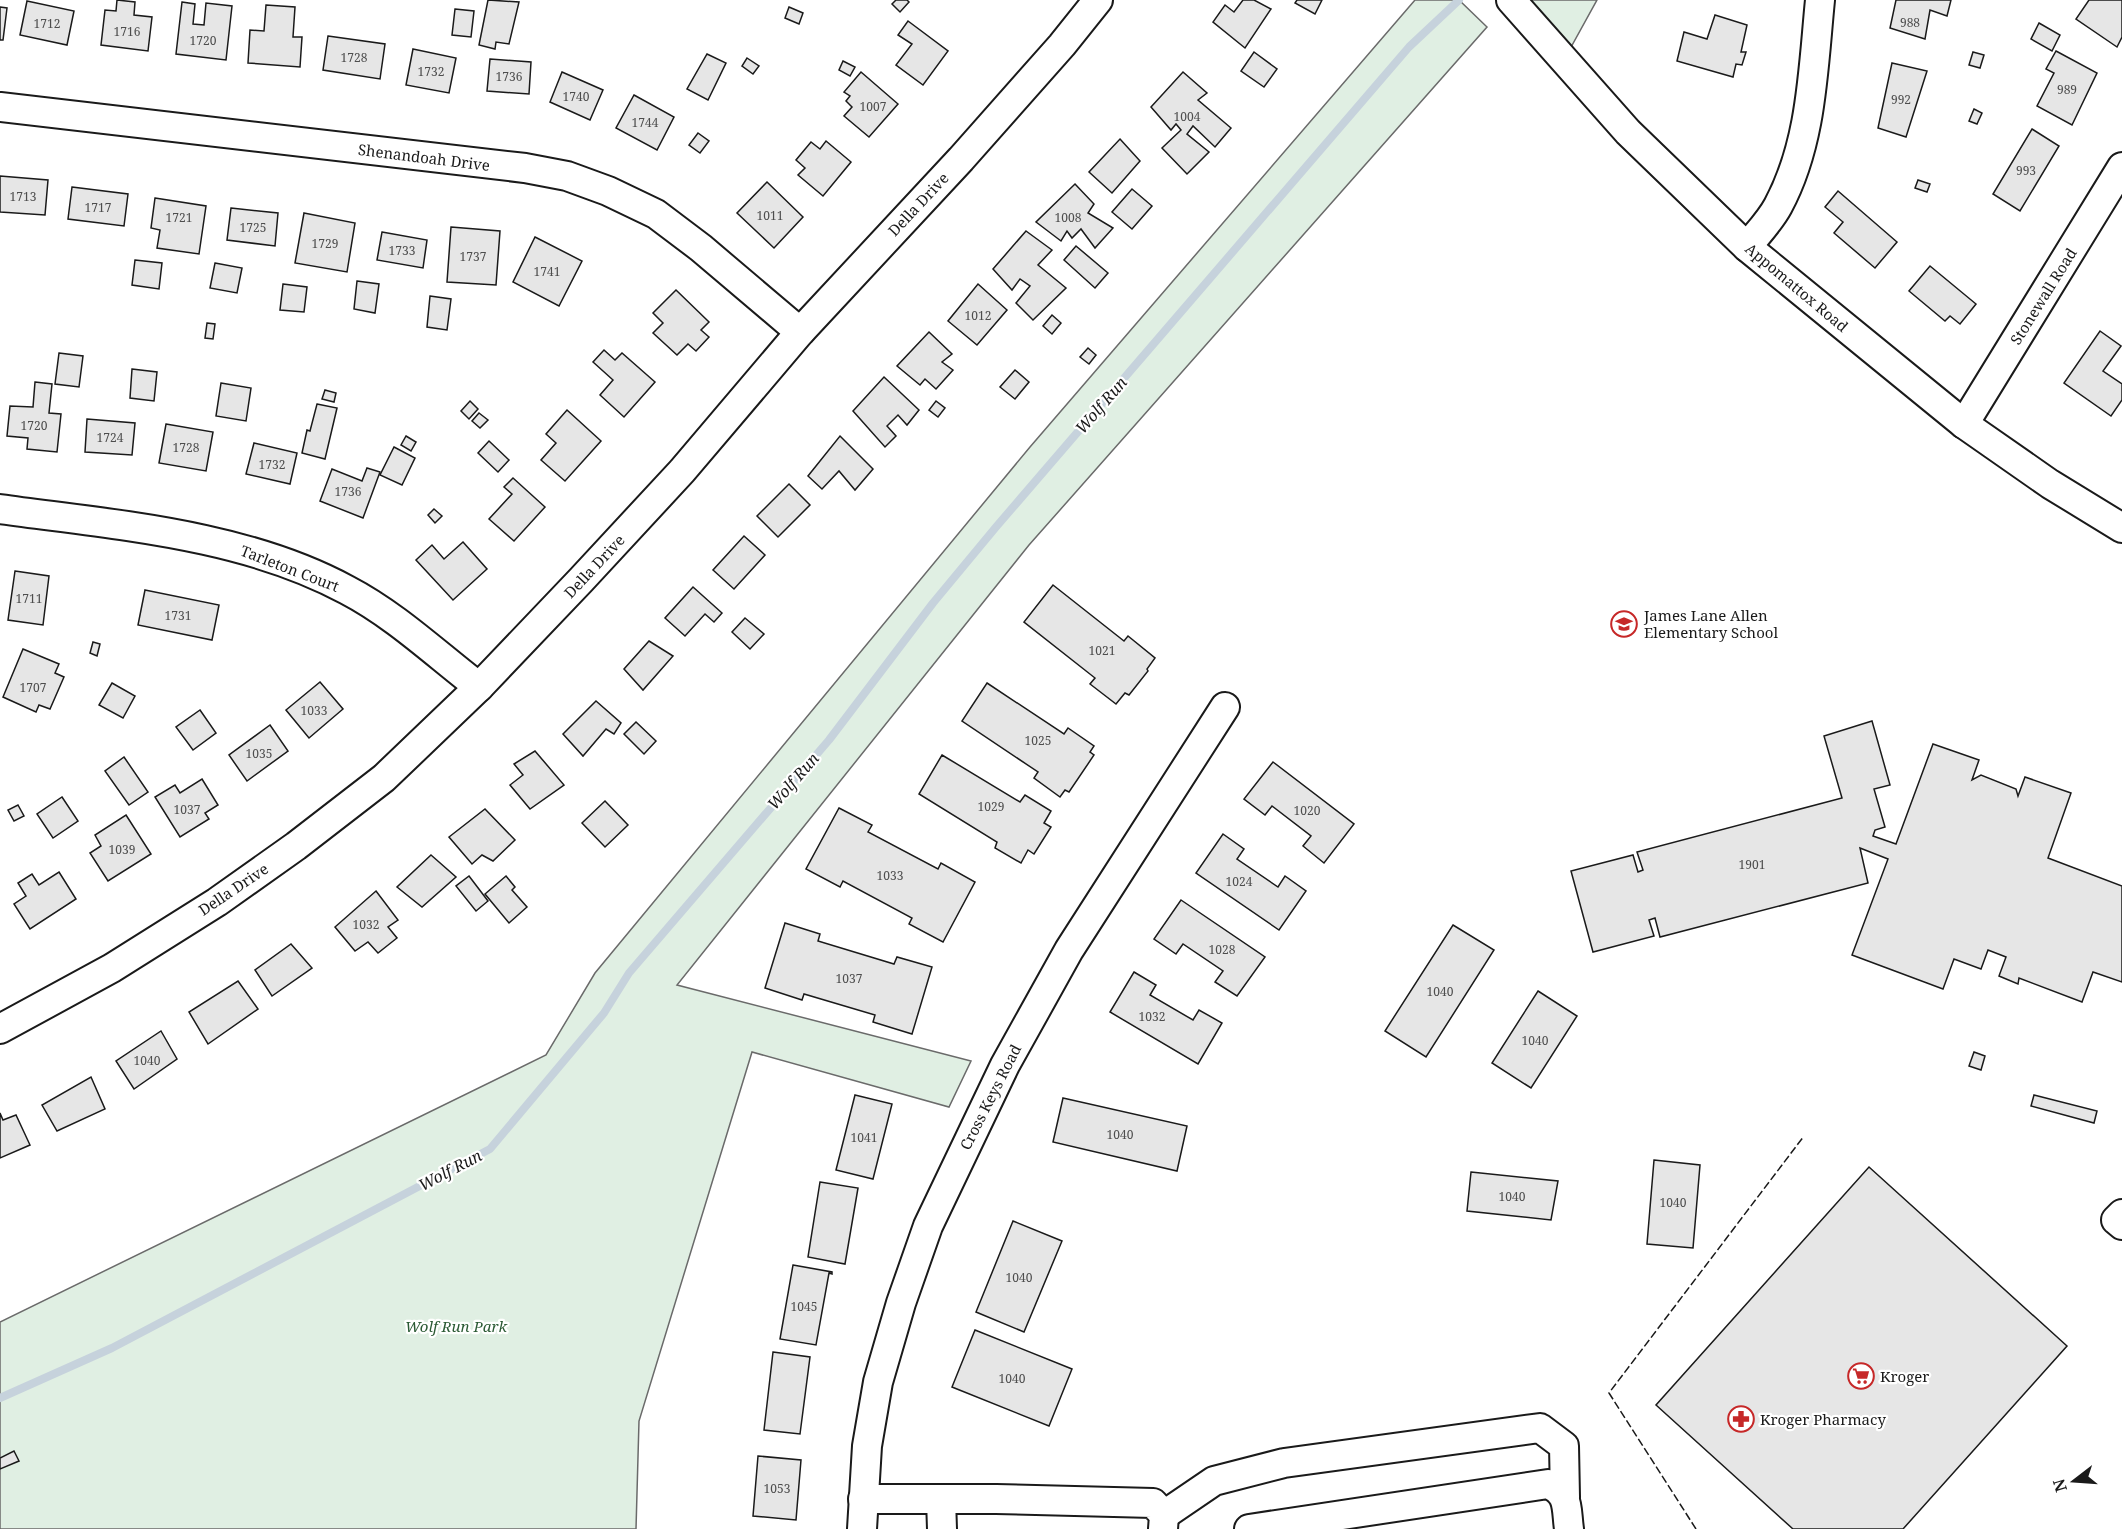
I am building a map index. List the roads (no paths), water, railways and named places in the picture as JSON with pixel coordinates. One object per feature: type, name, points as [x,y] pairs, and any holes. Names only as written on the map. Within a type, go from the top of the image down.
[{"type":"street","name":"Della Drive","points":[[0,1029],[112,968],[218,902],[296,846],[384,778],[479,687],[682,471],[800,332],[961,159],[1062,45],[1098,0]]},
{"type":"street","name":"Appomattox Road","points":[[1511,0],[1628,132],[1748,247],[1964,424],[2050,484],[2122,528]]},
{"type":"street","points":[[1748,247],[1776,209],[1791,178],[1803,141],[1810,100],[1820,0]]},
{"type":"street","name":"Shenandoah Drive","points":[[0,107],[525,168],[567,176],[608,191],[656,214],[701,248],[800,332]]},
{"type":"street","name":"Stonewall Road","points":[[1964,424],[2122,167]]},
{"type":"street","name":"Tarleton Court","points":[[0,509],[141,529],[226,544],[272,558],[323,577],[378,608],[479,687]]},
{"type":"street","name":"Cross Keys Road","points":[[862,1529],[867,1446],[878,1382],[901,1303],[936,1207],[1005,1065],[1069,950],[1225,706]]},
{"type":"street","points":[[863,1499],[1153,1503],[1164,1522],[1214,1480],[1284,1463],[1540,1428],[1564,1446],[1564,1497],[1569,1529]]},
{"type":"street","points":[[1249,1529],[1548,1484],[1558,1488],[1564,1497]]},
{"type":"street","points":[[941,1499],[942,1529]]},
{"type":"waterway","name":"Wolf Run","points":[[0,1398],[112,1348],[490,1149],[604,1013],[629,973],[829,740],[933,603],[996,527],[1409,47],[1459,0]]},
{"type":"place","name":"James Lane Allen Elementary School","points":[[1624,624]]},
{"type":"place","name":"Kroger","points":[[1861,1376]]},
{"type":"place","name":"Kroger Pharmacy","points":[[1741,1419]]},
{"type":"park label","name":"Wolf Run Park","points":[[456,1326]]}]
